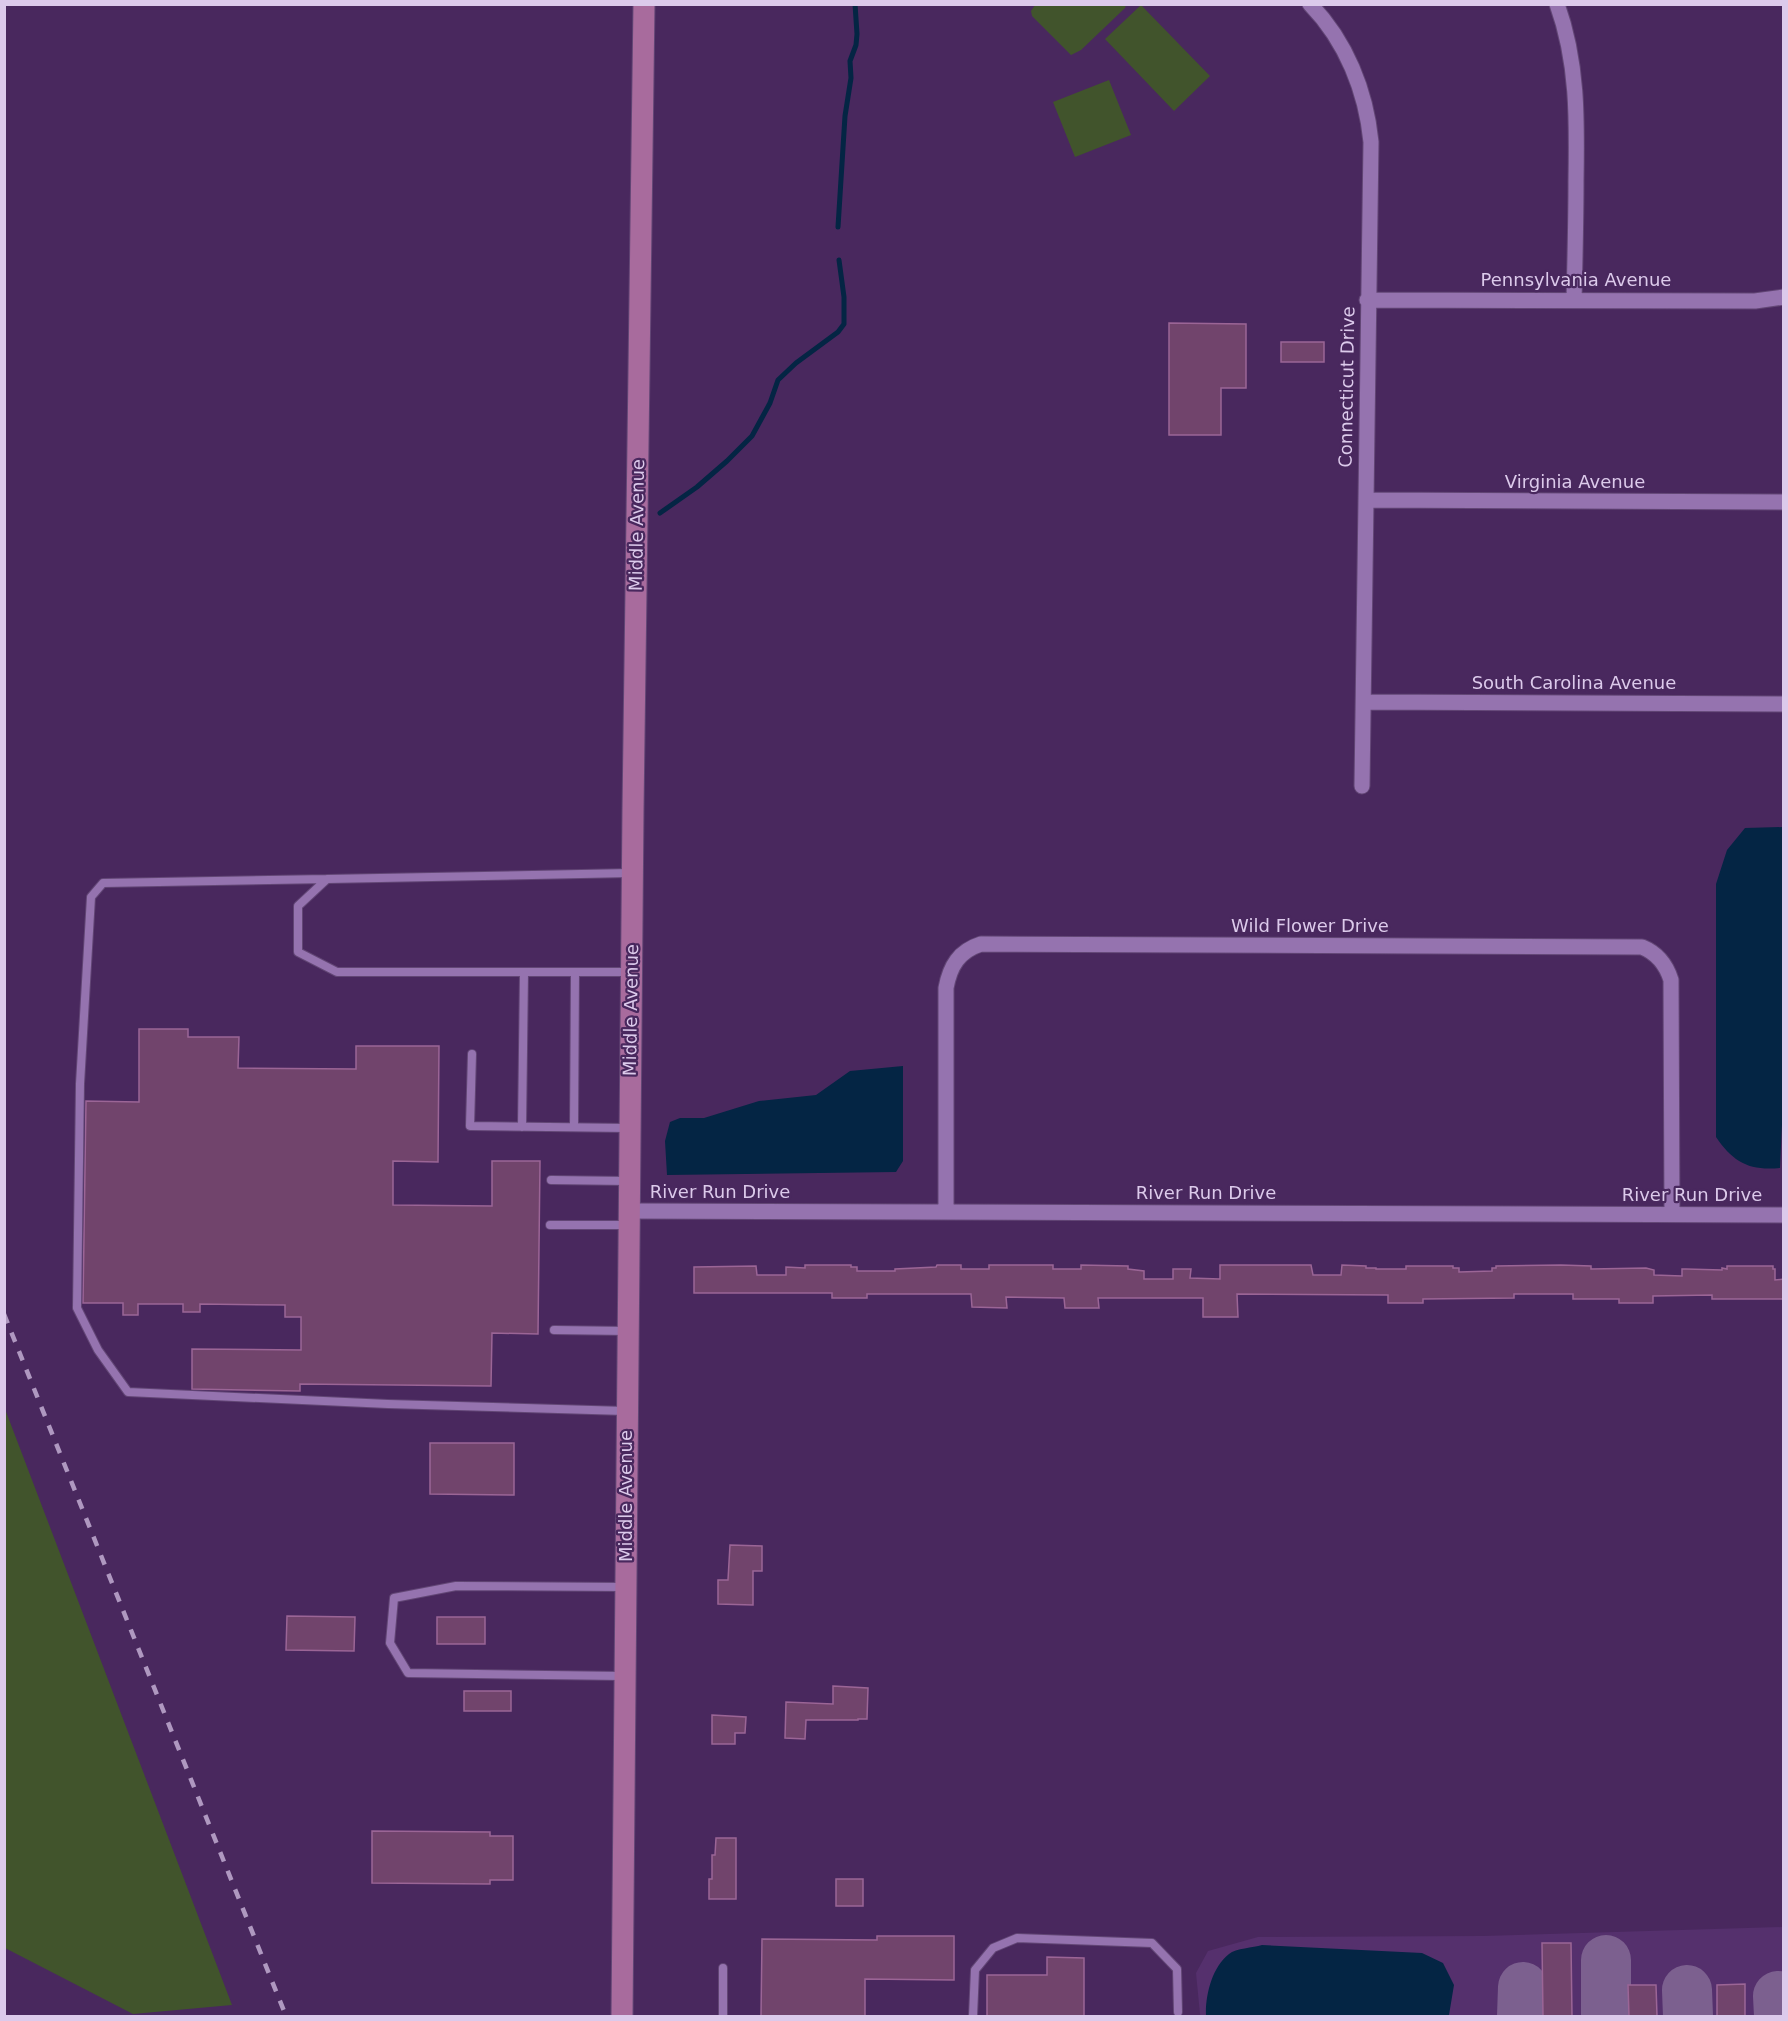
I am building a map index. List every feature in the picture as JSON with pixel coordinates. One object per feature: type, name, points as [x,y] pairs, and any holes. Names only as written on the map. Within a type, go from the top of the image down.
[{"type":"street","name":"Middle Avenue","points":[[622,2016],[632,873],[644,4]]},
{"type":"street","name":"Connecticut Drive","points":[[1310,4],[1327,22],[1338,40],[1360,89],[1368,117],[1371,155],[1362,786]]},
{"type":"street","points":[[1557,4],[1571,56],[1576,93],[1574,300]]},
{"type":"street","name":"Pennsylvania Avenue","points":[[1368,300],[1755,301],[1784,297]]},
{"type":"street","name":"Virginia Avenue","points":[[1366,500],[1784,502]]},
{"type":"street","name":"South Carolina Avenue","points":[[1364,702],[1784,704]]},
{"type":"street","name":"Wild Flower Drive","points":[[946,1212],[946,988],[948,975],[959,957],[967,950],[981,944],[1052,944],[1642,946],[1657,956],[1668,969],[1671,980],[1672,1214]]},
{"type":"street","name":"River Run Drive","points":[[629,1218],[946,1212],[1784,1215]]},
{"type":"lane","points":[[627,1411],[128,1392],[98,1350],[77,1308],[80,1083],[91,897],[103,883],[632,873]]},
{"type":"lane","points":[[327,879],[298,906],[298,952],[337,972],[632,972]]},
{"type":"lane","points":[[522,1127],[524,972]]},
{"type":"lane","points":[[574,1127],[575,972]]},
{"type":"lane","points":[[472,1054],[470,1126],[630,1128]]},
{"type":"lane","points":[[551,1180],[630,1181]]},
{"type":"lane","points":[[550,1225],[629,1218]]},
{"type":"lane","points":[[554,1330],[628,1331]]},
{"type":"lane","points":[[625,1676],[408,1673],[390,1643],[394,1598],[456,1586],[626,1587]]},
{"type":"lane","points":[[973,2016],[975,1970],[993,1948],[1017,1938],[1152,1943],[1177,1969],[1178,2012]]},
{"type":"lane","points":[[723,1968],[723,2016]]},
{"type":"shaded area","points":[[1783,1927],[1783,2016],[1201,2016],[1200,2014],[1196,1973],[1208,1951],[1258,1937],[1483,1936]]},
{"type":"green space","points":[[1126,4],[1125,8],[1081,50],[1071,55],[1032,16],[1031,11],[1035,5]]},
{"type":"green space","points":[[1141,5],[1210,76],[1174,111],[1105,39]]},
{"type":"green space","points":[[1109,80],[1131,135],[1075,157],[1053,102]]},
{"type":"green space","points":[[4,1409],[232,2005],[133,2014],[5,1948]]},
{"type":"water","points":[[1783,827],[1784,1080],[1780,1168],[1769,1169],[1751,1166],[1736,1159],[1716,1137],[1716,884],[1727,850],[1745,828]]},
{"type":"water","points":[[903,1066],[903,1161],[896,1172],[667,1175],[665,1141],[670,1122],[680,1118],[704,1118],[759,1101],[816,1095],[850,1071]]},
{"type":"water","points":[[1262,1945],[1422,1953],[1443,1963],[1454,1985],[1449,2015],[1206,2016],[1211,1982],[1218,1966],[1236,1950]]},
{"type":"building","points":[[1169,323],[1246,324],[1246,388],[1221,388],[1221,435],[1169,435]]},
{"type":"building","points":[[1281,342],[1324,342],[1324,362],[1281,362]]},
{"type":"building","points":[[139,1029],[188,1029],[188,1037],[239,1037],[238,1068],[356,1069],[356,1046],[439,1046],[438,1162],[393,1161],[393,1205],[492,1206],[492,1161],[540,1161],[538,1334],[492,1333],[491,1386],[300,1384],[300,1391],[192,1389],[192,1349],[301,1350],[301,1317],[285,1317],[285,1305],[200,1304],[200,1312],[183,1312],[183,1304],[138,1304],[138,1315],[123,1315],[123,1303],[83,1303],[86,1101],[139,1102]]},
{"type":"building","points":[[805,1265],[851,1265],[851,1267],[857,1267],[857,1271],[895,1271],[895,1269],[936,1267],[937,1265],[961,1265],[961,1269],[989,1269],[989,1265],[1053,1265],[1053,1269],[1081,1269],[1081,1265],[1128,1266],[1128,1269],[1144,1271],[1144,1279],[1173,1279],[1173,1269],[1191,1269],[1190,1278],[1220,1279],[1220,1265],[1311,1265],[1313,1275],[1341,1275],[1342,1265],[1366,1266],[1366,1268],[1376,1269],[1406,1269],[1406,1266],[1453,1266],[1453,1268],[1459,1268],[1459,1272],[1492,1271],[1492,1268],[1496,1266],[1561,1265],[1591,1266],[1591,1269],[1646,1268],[1654,1270],[1654,1275],[1682,1276],[1682,1269],[1722,1270],[1722,1268],[1727,1269],[1727,1266],[1773,1266],[1775,1280],[1784,1279],[1784,1299],[1712,1299],[1712,1295],[1653,1296],[1653,1303],[1619,1303],[1619,1299],[1573,1299],[1573,1294],[1514,1294],[1514,1298],[1423,1299],[1423,1303],[1388,1303],[1388,1295],[1237,1294],[1238,1317],[1203,1317],[1203,1298],[1098,1298],[1099,1308],[1065,1308],[1064,1298],[1006,1297],[1007,1308],[972,1307],[971,1294],[867,1294],[867,1298],[832,1298],[832,1293],[694,1293],[694,1267],[756,1266],[757,1275],[786,1275],[786,1267],[805,1268]]},
{"type":"building","points":[[430,1443],[514,1443],[514,1495],[430,1494]]},
{"type":"building","points":[[730,1545],[762,1546],[762,1571],[753,1571],[753,1605],[718,1604],[718,1580],[728,1580]]},
{"type":"building","points":[[287,1616],[355,1617],[354,1651],[286,1650]]},
{"type":"building","points":[[437,1617],[485,1617],[485,1644],[437,1644]]},
{"type":"building","points":[[833,1686],[868,1688],[867,1719],[806,1720],[805,1739],[785,1738],[786,1702],[833,1704]]},
{"type":"building","points":[[464,1691],[511,1691],[511,1711],[464,1711]]},
{"type":"building","points":[[712,1715],[746,1717],[745,1733],[735,1733],[735,1744],[712,1744]]},
{"type":"building","points":[[372,1831],[490,1832],[490,1836],[513,1836],[513,1880],[490,1880],[490,1884],[372,1883]]},
{"type":"building","points":[[716,1838],[736,1838],[736,1899],[709,1899],[709,1879],[712,1879],[712,1855],[715,1855]]},
{"type":"building","points":[[836,1879],[863,1879],[863,1906],[836,1906]]},
{"type":"building","points":[[877,1936],[954,1936],[954,1980],[865,1979],[865,2016],[761,2016],[762,1939],[877,1940]]},
{"type":"building","points":[[1542,1943],[1571,1943],[1572,2016],[1543,2016]]},
{"type":"building","points":[[1047,1957],[1084,1958],[1084,2016],[987,2016],[987,1975],[1047,1975]]},
{"type":"building","points":[[1745,1984],[1745,2016],[1717,2016],[1717,1985]]},
{"type":"building","points":[[1628,1985],[1656,1985],[1657,2016],[1629,2016]]},
{"type":"waterway","points":[[838,227],[845,116],[851,78],[850,61],[857,34],[855,4]]},
{"type":"waterway","points":[[660,513],[697,487],[752,436],[770,403],[778,380],[796,363],[838,332],[844,324],[844,297],[839,260]]},
{"type":"taxiway","points":[[1606,1960],[1606,2016]]},
{"type":"taxiway","points":[[1522,2016],[1523,1987]]},
{"type":"taxiway","points":[[1687,1990],[1688,2016]]},
{"type":"taxiway","points":[[1778,1996],[1779,2016]]},
{"type":"railway","points":[[4,1314],[286,2016]]}]
